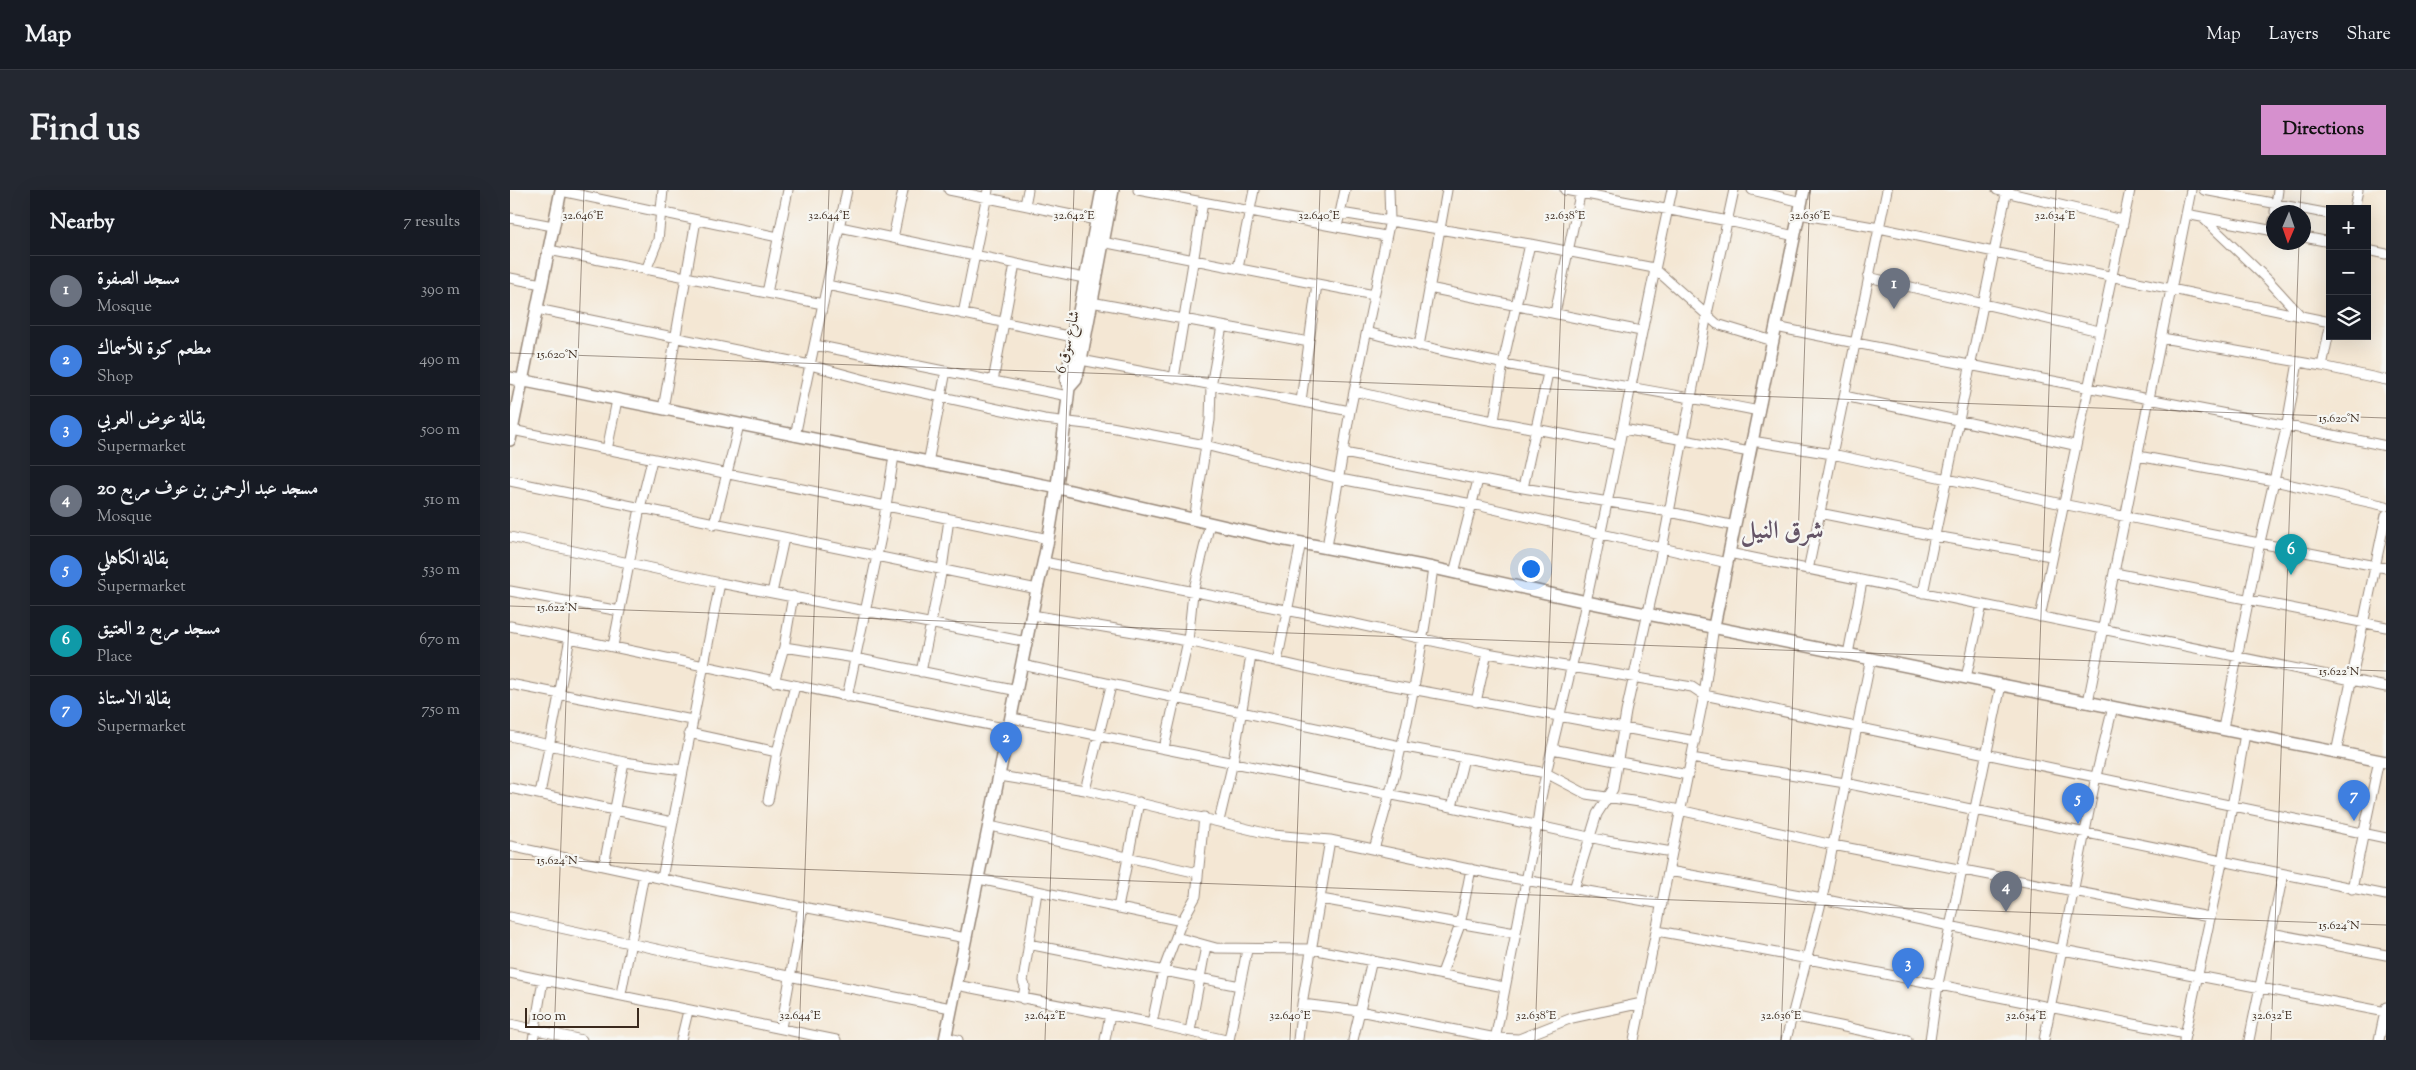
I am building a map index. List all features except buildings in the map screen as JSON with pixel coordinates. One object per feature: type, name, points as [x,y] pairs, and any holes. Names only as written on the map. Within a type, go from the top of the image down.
[{"type":"street","points":[[778,237],[561,190],[511,435],[606,450],[887,505],[1049,540]]},
{"type":"street","points":[[646,270],[658,240],[659,211],[663,190]]},
{"type":"street","points":[[767,293],[788,190]]},
{"type":"street","points":[[795,436],[847,190]]},
{"type":"street","points":[[893,238],[903,190]]},
{"type":"street","points":[[949,190],[988,194],[1026,205],[1096,220]]},
{"type":"street","points":[[1026,205],[1028,190]]},
{"type":"street","name":"شارع سوق 6","points":[[1069,392],[1066,380],[1073,337],[1102,190]]},
{"type":"street","name":"شارع سوق 6","points":[[1069,392],[1076,380],[1081,360],[1113,190]]},
{"type":"street","points":[[1138,190],[1385,236]]},
{"type":"street","points":[[1238,268],[1254,190]]},
{"type":"street","points":[[1337,227],[1345,190]]},
{"type":"street","points":[[1328,547],[1350,411],[1385,236],[1390,220],[1389,190]]},
{"type":"street","points":[[1420,346],[1447,190]]},
{"type":"street","points":[[1565,190],[1728,221],[1795,236]]},
{"type":"street","points":[[1495,1039],[1546,773],[1586,602],[1632,387],[1654,268],[1672,190]]},
{"type":"street","points":[[1574,889],[1597,814],[1609,797],[1618,761],[1734,190]]},
{"type":"street","points":[[1634,1040],[1692,758],[1714,626],[1734,526],[1803,196],[1752,190]]},
{"type":"street","points":[[1808,570],[1853,343],[1887,190]]},
{"type":"street","points":[[1997,190],[2123,220]]},
{"type":"street","points":[[2040,617],[2074,445],[2130,190]]},
{"type":"street","points":[[2088,702],[2191,190]]},
{"type":"street","points":[[2204,190],[2266,206]]},
{"type":"street","points":[[2276,205],[2278,190]]},
{"type":"street","points":[[2355,205],[2358,190]]},
{"type":"street","points":[[1923,593],[1992,252],[2007,191]]},
{"type":"street","points":[[1555,313],[1581,192]]},
{"type":"street","points":[[963,314],[988,194]]},
{"type":"street","points":[[1174,378],[1192,259],[1203,202]]},
{"type":"street","points":[[1341,212],[1530,244],[1654,268],[1723,327],[1773,341]]},
{"type":"street","points":[[2311,212],[2326,214]]},
{"type":"street","points":[[1799,214],[1879,228],[2171,287],[2326,321]]},
{"type":"street","points":[[2186,214],[2266,230]]},
{"type":"street","points":[[2202,217],[2268,280],[2301,315]]},
{"type":"street","points":[[510,218],[554,226]]},
{"type":"street","points":[[663,409],[677,338],[696,220]]},
{"type":"street","points":[[840,227],[1084,278]]},
{"type":"street","points":[[2311,238],[2326,241]]},
{"type":"street","points":[[1102,242],[1374,295]]},
{"type":"street","points":[[1494,421],[1503,364],[1530,244]]},
{"type":"street","points":[[549,250],[823,304]]},
{"type":"street","points":[[2371,251],[2386,254]]},
{"type":"street","points":[[993,381],[1015,264]]},
{"type":"street","points":[[1868,276],[2099,331]]},
{"type":"street","points":[[510,278],[542,284]]},
{"type":"street","points":[[1300,402],[1317,284]]},
{"type":"street","points":[[827,286],[1073,337]]},
{"type":"street","points":[[1429,288],[1641,331]]},
{"type":"street","points":[[1091,302],[1309,342]]},
{"type":"street","points":[[537,309],[810,366],[873,382],[1064,422],[1111,427],[1205,445],[1340,479],[1472,504],[1662,549],[1808,570],[2386,687]]},
{"type":"street","points":[[1194,520],[1210,420],[1211,386],[1222,326]]},
{"type":"street","points":[[1776,327],[2087,389],[2287,424],[2386,446]]},
{"type":"street","points":[[1367,332],[1503,364],[1758,411]]},
{"type":"street","points":[[2162,338],[2322,366],[2386,380]]},
{"type":"street","points":[[2322,366],[2327,340]]},
{"type":"street","points":[[815,344],[993,381],[1069,392],[1064,422],[1058,488],[1049,540],[1037,589],[1018,691],[945,1039],[958,1040]]},
{"type":"street","points":[[1081,360],[1350,411]]},
{"type":"street","points":[[2223,728],[2250,600],[2260,542],[2287,424],[2298,362]]},
{"type":"street","points":[[928,463],[946,371]]},
{"type":"street","points":[[1523,488],[1548,373]]},
{"type":"street","points":[[510,378],[1058,488],[1270,537],[1433,568],[1586,602],[1714,626],[2382,761],[2363,833],[2352,889]]},
{"type":"street","points":[[1354,391],[1421,408],[1619,445]]},
{"type":"street","points":[[1844,396],[1958,422],[2074,445]]},
{"type":"street","points":[[606,450],[617,400]]},
{"type":"street","points":[[714,525],[739,425]]},
{"type":"street","points":[[1623,429],[1684,440],[1832,454],[2062,504],[2386,568]]},
{"type":"street","points":[[1344,453],[1478,480],[1670,512],[1734,526]]},
{"type":"street","points":[[847,698],[887,505],[894,456]]},
{"type":"street","points":[[2138,456],[2274,480],[2386,506]]},
{"type":"street","points":[[613,646],[640,508],[652,460]]},
{"type":"street","points":[[1454,573],[1478,480]]},
{"type":"street","points":[[510,481],[714,525],[1037,589]]},
{"type":"street","points":[[1820,513],[1935,536],[2051,556]]},
{"type":"street","points":[[2336,752],[2362,621],[2376,566],[2386,515]]},
{"type":"street","points":[[921,672],[932,624],[949,519]]},
{"type":"street","points":[[1164,748],[1188,641],[1193,593],[1210,523]]},
{"type":"street","points":[[510,537],[720,583],[1027,642]]},
{"type":"street","points":[[772,593],[784,538]]},
{"type":"street","points":[[1278,662],[1301,542]]},
{"type":"street","points":[[1044,562],[1193,593],[1289,610],[1487,653],[1692,687],[1704,695],[2386,838]]},
{"type":"street","points":[[1374,849],[1390,796],[1414,690],[1424,638],[1433,568]]},
{"type":"street","points":[[2115,573],[2386,627]]},
{"type":"street","points":[[1848,654],[1862,582]]},
{"type":"street","points":[[662,878],[720,583]]},
{"type":"street","points":[[510,591],[620,611]]},
{"type":"street","points":[[774,682],[784,647],[793,596]]},
{"type":"street","points":[[1966,678],[1982,605]]},
{"type":"street","points":[[1032,615],[1188,641],[1414,690],[1695,741]]},
{"type":"street","points":[[510,626],[704,665],[847,698],[1101,735],[1390,796],[1672,852]]},
{"type":"street","points":[[540,794],[570,638]]},
{"type":"street","points":[[784,647],[855,658],[1018,691]]},
{"type":"street","points":[[1476,702],[1487,653]]},
{"type":"street","points":[[1219,821],[1233,762],[1251,656]]},
{"type":"street","points":[[1786,1040],[1822,899],[1871,658]]},
{"type":"street","points":[[1022,666],[1174,699],[1242,710],[1400,746],[1546,773],[1564,781],[1582,793],[1681,810],[1963,871],[2209,917]]},
{"type":"street","points":[[510,684],[692,720]]},
{"type":"street","points":[[1930,1040],[1938,984],[1976,812],[1986,753],[2001,685]]},
{"type":"street","points":[[768,800],[777,752],[794,686]]},
{"type":"street","points":[[1085,790],[1101,735],[1111,686]]},
{"type":"street","points":[[2044,1040],[2096,776],[2113,707]]},
{"type":"street","points":[[689,734],[777,752]]},
{"type":"street","points":[[1657,930],[1808,957],[2184,1037],[2222,862],[2245,734]]},
{"type":"street","points":[[510,736],[550,747],[624,762],[682,770]]},
{"type":"street","points":[[1552,749],[1688,775]]},
{"type":"street","points":[[1452,807],[1464,758]]},
{"type":"street","points":[[1692,758],[1845,783],[1976,812],[2386,895]]},
{"type":"street","points":[[604,865],[624,762]]},
{"type":"street","points":[[1000,776],[1085,790],[1273,835],[1330,840],[1471,870],[1662,904]]},
{"type":"street","points":[[510,788],[672,822]]},
{"type":"street","points":[[1118,908],[1139,802]]},
{"type":"street","points":[[1152,1023],[1163,971],[1182,921],[1196,896],[1204,817]]},
{"type":"street","points":[[990,826],[1198,873]]},
{"type":"street","points":[[1298,1040],[1302,1004],[1330,840]]},
{"type":"street","points":[[510,846],[966,938]]},
{"type":"street","points":[[1442,974],[1460,924],[1471,870]]},
{"type":"street","points":[[1668,871],[1822,899],[2063,950],[2386,1010],[2379,1040]]},
{"type":"street","points":[[620,994],[644,874]]},
{"type":"street","points":[[2249,1040],[2283,874]]},
{"type":"street","points":[[979,879],[1182,921]]},
{"type":"street","points":[[1023,999],[1023,981],[1037,892]]},
{"type":"street","points":[[1321,899],[1515,933]]},
{"type":"street","points":[[782,1028],[803,906]]},
{"type":"street","points":[[510,917],[951,1008]]},
{"type":"street","points":[[2271,933],[2386,955]]},
{"type":"street","points":[[1176,937],[1206,946],[1247,950],[1312,949],[1504,987]]},
{"type":"street","points":[[1028,944],[1240,986]]},
{"type":"street","points":[[1190,1031],[1206,946]]},
{"type":"street","points":[[956,985],[1190,1031],[1201,1037],[1227,1040],[1247,950]]},
{"type":"street","points":[[1353,1040],[1372,960]]},
{"type":"street","points":[[510,973],[620,994],[688,1011],[836,1040]]},
{"type":"street","points":[[533,1040],[543,980]]},
{"type":"street","points":[[1302,1004],[1359,1011],[1495,1039],[1523,1039],[1572,1018],[1642,1002]]},
{"type":"street","points":[[681,1040],[688,1011]]},
{"type":"street","points":[[1105,1040],[1110,1015]]},
{"type":"street","points":[[1792,1016],[1907,1040]]},
{"type":"street","points":[[510,1024],[582,1040]]},
{"type":"place","name":"مسجد الصفوة","points":[[1894,309]]},
{"type":"place","name":"مسجد مربع 2 العتيق","points":[[2291,575]]},
{"type":"place","name":"مطعم كوة للأسماك","points":[[1006,763]]},
{"type":"place","name":"بقالة الاستاذ","points":[[2354,821]]},
{"type":"place","name":"بقالة الكاهلي","points":[[2078,824]]},
{"type":"place","name":"مسجد عبد الرحمن بن عوف مربع 20","points":[[2006,912]]},
{"type":"place","name":"بقالة عوض العربي","points":[[1908,989]]},
{"type":"district","name":"شرق النيل","points":[[1782,529]]}]
